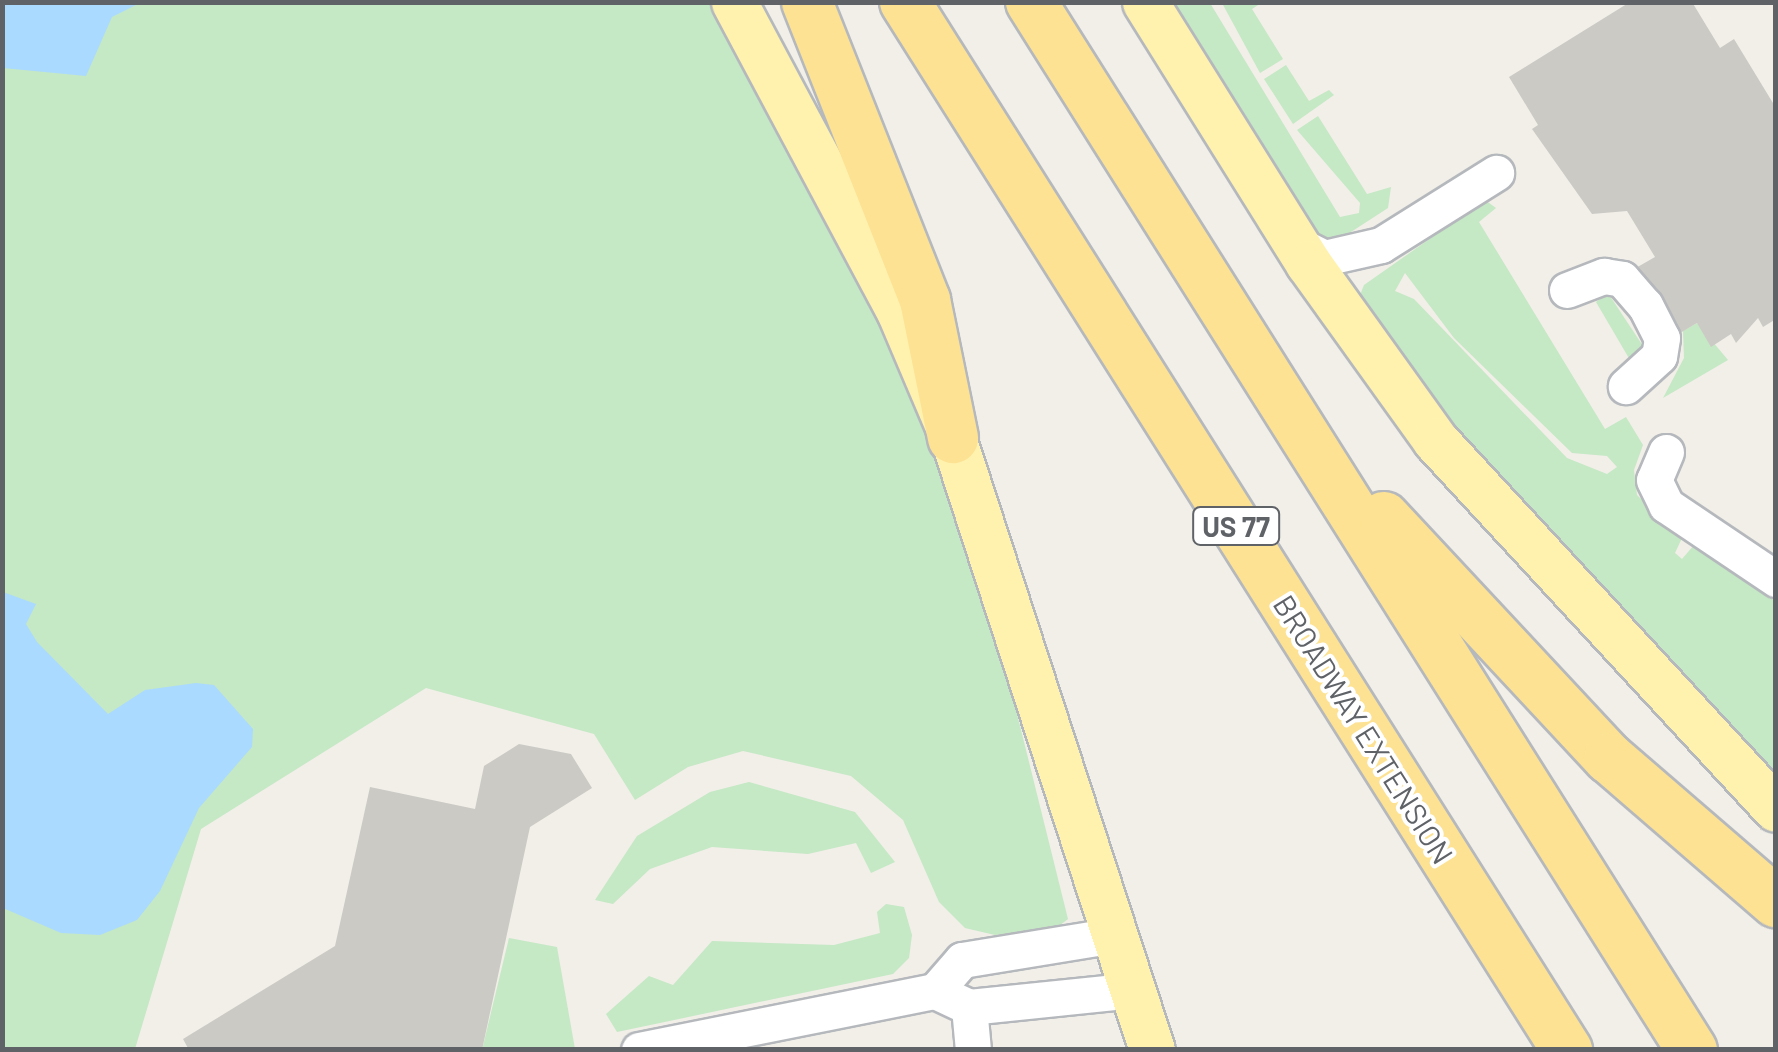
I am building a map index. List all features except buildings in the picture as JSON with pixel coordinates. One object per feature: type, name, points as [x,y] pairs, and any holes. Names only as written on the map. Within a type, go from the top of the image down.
[{"type":"highway","points":[[807,2],[925,300],[953,438]]},
{"type":"highway","name":"BROADWAY EXTENSION","points":[[906,2],[1567,1050]]},
{"type":"highway","points":[[1031,2],[1692,1050]]},
{"type":"highway","points":[[1297,421],[1596,744],[1776,902]]},
{"type":"main road","points":[[734,2],[899,311],[953,438],[1152,1050]]},
{"type":"main road","points":[[1145,2],[1346,318],[1498,517],[1776,809]]},
{"type":"street","points":[[1296,244],[1324,258],[1381,245],[1496,174]]},
{"type":"street","points":[[1346,318],[1345,289],[1381,245]]},
{"type":"street","points":[[1566,290],[1604,276],[1622,279],[1646,305],[1662,338],[1659,356],[1626,386]]},
{"type":"street","points":[[1666,452],[1654,480],[1666,505],[1776,579]]},
{"type":"street","points":[[935,991],[962,960],[1115,935]]},
{"type":"street","points":[[639,1050],[935,991],[969,1007],[1133,990]]},
{"type":"street","points":[[969,1007],[973,1050]]},
{"type":"green space","points":[[2,3],[712,3],[885,326],[944,465],[992,613],[1068,919],[1055,929],[995,935],[965,928],[939,902],[903,820],[851,776],[743,751],[688,767],[635,800],[594,734],[426,688],[201,829],[135,1049],[3,1049]]},
{"type":"green space","points":[[1167,3],[1210,3],[1340,217],[1359,213],[1360,203],[1297,130],[1318,116],[1367,194],[1391,187],[1388,208],[1334,243],[1317,239]]},
{"type":"green space","points":[[1222,3],[1261,3],[1252,9],[1283,59],[1260,73]]},
{"type":"green space","points":[[1286,65],[1309,101],[1329,90],[1334,95],[1293,124],[1264,79]]},
{"type":"green space","points":[[1485,200],[1496,208],[1479,222],[1605,429],[1626,417],[1643,445],[1634,470],[1637,495],[1682,538],[1675,553],[1682,559],[1694,545],[1775,601],[1775,783],[1464,448],[1358,300],[1364,285]],"holes":[[[1405,273],[1454,338],[1572,453],[1607,456],[1617,467],[1607,474],[1567,458],[1414,299],[1395,291]]]},
{"type":"green space","points":[[1608,293],[1643,346],[1630,360],[1596,302]]},
{"type":"green space","points":[[1697,323],[1728,360],[1663,398],[1684,358],[1683,331]]},
{"type":"green space","points":[[749,782],[855,812],[895,862],[871,873],[856,843],[808,854],[712,847],[650,869],[613,904],[595,900],[637,836],[710,792]]},
{"type":"green space","points":[[886,904],[904,907],[912,935],[909,958],[893,974],[617,1032],[606,1014],[649,976],[673,985],[712,941],[834,945],[880,933],[877,912]]},
{"type":"green space","points":[[509,938],[557,947],[575,1049],[482,1050]]},
{"type":"water","points":[[3,2],[140,3],[112,17],[86,76],[3,68]]},
{"type":"water","points":[[3,592],[36,604],[26,624],[37,642],[108,714],[145,690],[196,683],[214,685],[253,729],[252,747],[199,808],[160,891],[137,920],[100,935],[61,933],[3,908]]}]
